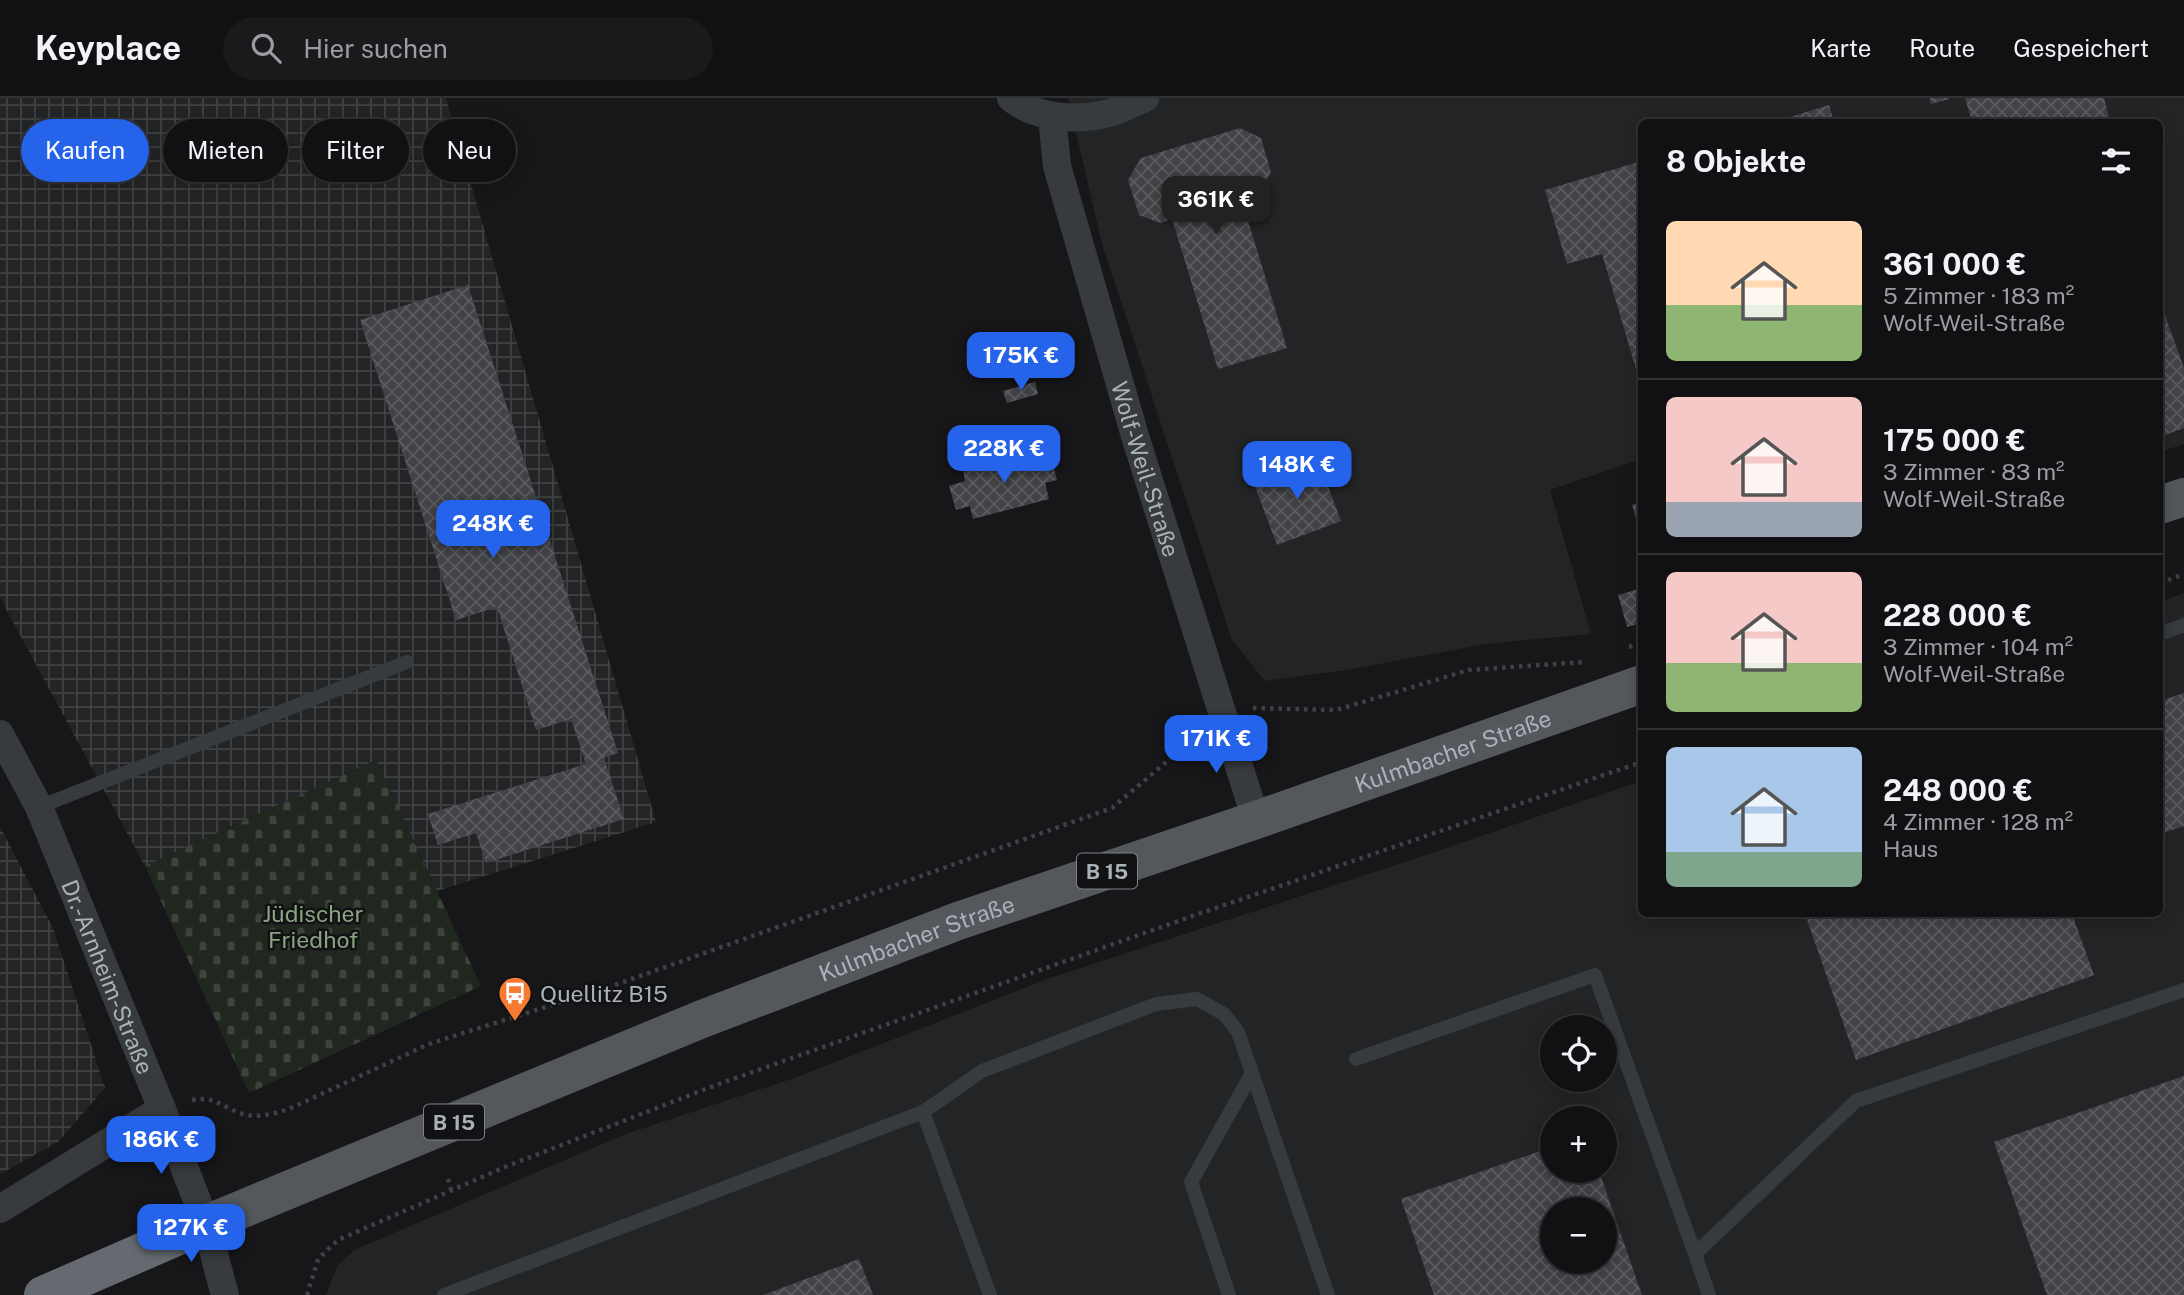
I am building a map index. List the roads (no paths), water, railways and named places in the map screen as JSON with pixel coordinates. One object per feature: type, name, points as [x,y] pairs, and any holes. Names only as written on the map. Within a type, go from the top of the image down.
[{"type":"highway","name":"B 15","points":[[43,1295],[206,1224]]},
{"type":"main road","points":[[2163,504],[2184,497]]},
{"type":"main road","name":"Kulmbacher Straße","points":[[206,1224],[702,1019],[958,921],[1256,820],[1638,685]]},
{"type":"street","points":[[1011,98],[1017,103],[1052,116],[1090,117],[1111,113],[1145,98]]},
{"type":"street","name":"Wolf-Weil-Straße","points":[[1052,116],[1057,166],[1135,436],[1256,820]]},
{"type":"street","name":"Dr.-Arnheim-Straße","points":[[0,734],[38,807],[162,1109],[206,1224],[225,1295]]},
{"type":"street","points":[[0,1209],[162,1109]]},
{"type":"lane","points":[[2163,633],[2184,625]]},
{"type":"lane","points":[[38,807],[407,662]]},
{"type":"lane","points":[[1356,1059],[1595,975],[1709,1295]]},
{"type":"lane","points":[[1695,1254],[1856,1101],[2184,990]]},
{"type":"lane","points":[[444,1295],[923,1112],[982,1071],[1156,1004],[1197,999],[1224,1014],[1238,1032],[1328,1295]]},
{"type":"lane","points":[[1229,1295],[1191,1182],[1252,1073]]},
{"type":"lane","points":[[923,1112],[990,1295]]},
{"type":"place","name":"Quellitz B15","points":[[515,1023]]},
{"type":"park label","name":"Jüdischer Friedhof","points":[[313,926]]}]
